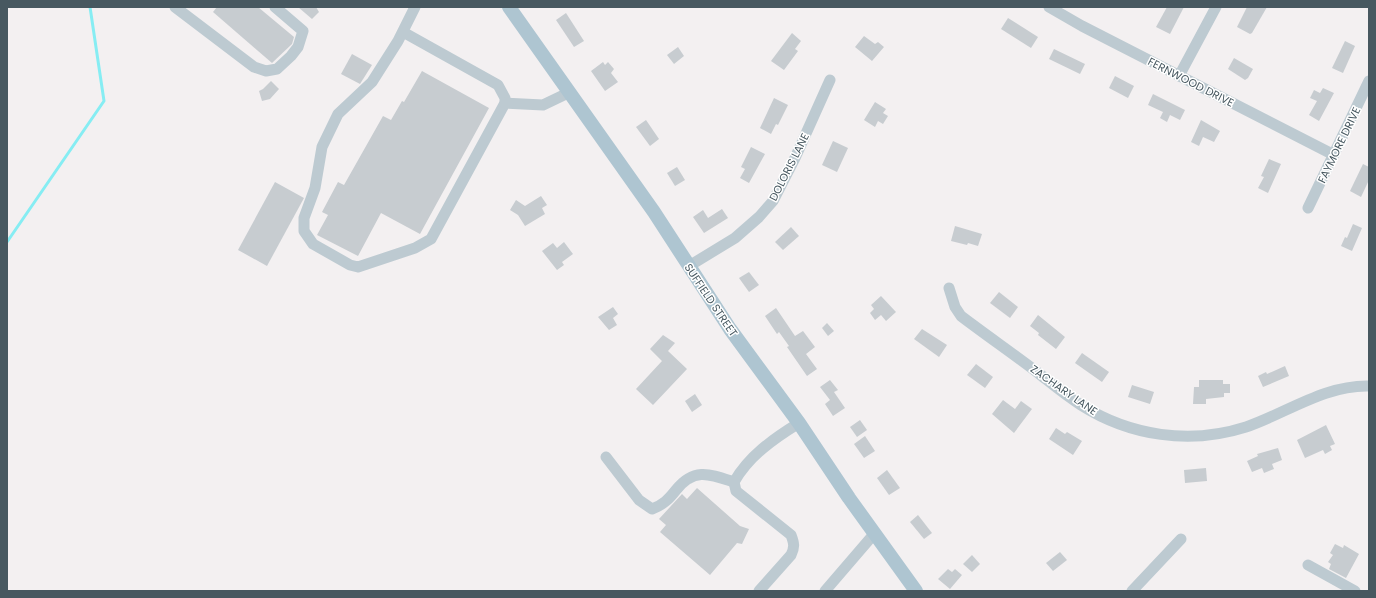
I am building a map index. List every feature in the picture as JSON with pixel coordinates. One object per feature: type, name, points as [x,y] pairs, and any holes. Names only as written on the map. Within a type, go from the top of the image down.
[{"type":"main road","name":"SUFFIELD STREET","points":[[509,7],[568,93],[654,212],[730,329],[799,423],[874,534],[916,591]]},
{"type":"street","points":[[175,7],[254,67],[266,72],[277,69],[291,56],[298,47],[303,31],[275,7]]},
{"type":"street","points":[[403,32],[498,85],[505,98],[505,103],[431,239],[415,248],[358,267],[350,265],[314,244],[304,231],[304,218],[315,188],[322,147],[338,114],[372,82],[403,32],[415,7]]},
{"type":"street","name":"FERNWOOD DRIVE","points":[[1049,7],[1179,76],[1334,155]]},
{"type":"street","points":[[1179,76],[1216,7]]},
{"type":"street","name":"DOLORIS LANE","points":[[688,266],[735,238],[759,217],[773,201],[795,158],[830,80]]},
{"type":"street","name":"FAYMORE DRIVE","points":[[1308,208],[1369,81]]},
{"type":"street","points":[[505,103],[543,105],[568,93]]},
{"type":"street","name":"ZACHARY LANE","points":[[949,288],[955,306],[961,316],[1080,405],[1099,415],[1141,431],[1186,437],[1234,431],[1327,393],[1353,387],[1369,386]]},
{"type":"street","points":[[759,591],[791,555],[794,549],[794,542],[791,535],[736,491],[734,482],[739,473],[760,450],[799,423]]},
{"type":"street","points":[[606,457],[639,500],[652,509],[662,505],[688,478],[700,474],[712,474],[734,482]]},
{"type":"street","points":[[825,591],[874,534]]},
{"type":"street","points":[[1132,591],[1181,540]]},
{"type":"street","points":[[1308,565],[1355,591]]},
{"type":"building","points":[[217,7],[258,7],[294,37],[292,44],[272,63],[213,12]]},
{"type":"building","points":[[298,7],[316,7],[319,12],[312,19]]},
{"type":"building","points":[[1167,7],[1184,7],[1170,34],[1156,27]]},
{"type":"building","points":[[1247,7],[1267,7],[1250,34],[1237,27]]},
{"type":"building","points":[[566,13],[584,41],[574,47],[556,20]]},
{"type":"building","points":[[1008,18],[1038,37],[1031,48],[1001,29]]},
{"type":"building","points":[[792,33],[801,41],[795,49],[798,51],[784,70],[771,61]]},
{"type":"building","points":[[864,36],[875,44],[878,42],[884,47],[872,61],[855,47]]},
{"type":"building","points":[[1345,41],[1355,46],[1343,73],[1332,68]]},
{"type":"building","points":[[678,47],[684,56],[674,64],[667,55]]},
{"type":"building","points":[[1054,49],[1085,64],[1080,74],[1049,59]]},
{"type":"building","points":[[352,54],[372,65],[360,84],[341,74]]},
{"type":"building","points":[[1234,58],[1253,69],[1248,78],[1245,80],[1228,69]]},
{"type":"building","points":[[603,62],[605,65],[608,62],[614,69],[611,73],[618,82],[605,91],[591,71]]},
{"type":"building","points":[[422,71],[489,108],[420,234],[381,213],[358,256],[317,235],[328,215],[322,212],[338,182],[344,185],[383,116],[391,120],[402,101],[404,102]]},
{"type":"building","points":[[1115,76],[1134,86],[1128,98],[1109,88]]},
{"type":"building","points":[[271,81],[279,89],[270,99],[262,101],[259,91]]},
{"type":"building","points":[[1323,88],[1334,93],[1319,121],[1309,115],[1317,101],[1310,98],[1314,90],[1320,93]]},
{"type":"building","points":[[1153,94],[1185,110],[1180,120],[1170,115],[1167,122],[1160,118],[1163,112],[1148,105]]},
{"type":"building","points":[[774,98],[788,105],[778,125],[776,124],[771,134],[760,128]]},
{"type":"building","points":[[875,102],[886,109],[883,113],[888,116],[883,124],[878,121],[875,127],[864,120]]},
{"type":"building","points":[[646,120],[659,139],[650,146],[636,127]]},
{"type":"building","points":[[1201,120],[1220,131],[1214,142],[1203,137],[1199,146],[1191,142]]},
{"type":"building","points":[[833,141],[848,148],[837,172],[822,165]]},
{"type":"building","points":[[751,147],[765,154],[749,183],[740,178],[745,169],[741,167]]},
{"type":"building","points":[[1269,159],[1281,164],[1268,193],[1258,188],[1264,177],[1261,176]]},
{"type":"building","points":[[1363,164],[1369,167],[1369,180],[1361,197],[1350,191]]},
{"type":"building","points":[[677,167],[685,180],[675,186],[667,173]]},
{"type":"building","points":[[275,182],[304,198],[267,266],[238,250]]},
{"type":"building","points":[[541,196],[547,205],[542,208],[545,214],[525,226],[518,215],[510,210],[516,200],[525,206]]},
{"type":"building","points":[[722,209],[728,218],[704,233],[693,217],[703,210],[708,218]]},
{"type":"building","points":[[1353,224],[1362,228],[1352,251],[1341,246],[1345,237],[1347,238]]},
{"type":"building","points":[[955,226],[982,234],[978,246],[951,241]]},
{"type":"building","points":[[791,227],[799,236],[783,250],[775,242]]},
{"type":"building","points":[[564,242],[573,254],[562,262],[564,265],[557,270],[542,251],[553,243],[557,248]]},
{"type":"building","points":[[749,272],[759,285],[749,292],[739,278]]},
{"type":"building","points":[[999,292],[1018,307],[1010,318],[990,303]]},
{"type":"building","points":[[881,296],[896,312],[886,321],[881,315],[875,320],[870,313],[874,309],[871,305]]},
{"type":"building","points":[[613,307],[618,314],[613,318],[617,325],[609,330],[598,317]]},
{"type":"building","points":[[776,308],[795,336],[803,331],[815,347],[806,354],[817,369],[807,376],[787,347],[789,346],[779,332],[777,334],[765,316]]},
{"type":"building","points":[[1038,315],[1065,337],[1056,349],[1038,335],[1039,333],[1030,326]]},
{"type":"building","points":[[827,323],[834,331],[828,336],[822,328]]},
{"type":"building","points":[[922,329],[947,345],[939,357],[914,339]]},
{"type":"building","points":[[663,335],[675,343],[668,351],[687,369],[653,405],[636,389],[662,361],[650,349]]},
{"type":"building","points":[[1082,353],[1109,372],[1102,382],[1075,363]]},
{"type":"building","points":[[976,364],[993,377],[985,388],[967,375]]},
{"type":"building","points":[[1285,366],[1289,376],[1263,387],[1258,376],[1266,372],[1267,374]]},
{"type":"building","points":[[830,380],[838,390],[834,392],[845,408],[833,416],[825,404],[830,400],[820,387]]},
{"type":"building","points":[[1199,380],[1223,380],[1223,384],[1230,384],[1230,393],[1224,393],[1224,397],[1206,399],[1206,404],[1193,404],[1194,387],[1199,387]]},
{"type":"building","points":[[1132,385],[1154,392],[1150,404],[1128,397]]},
{"type":"building","points":[[695,394],[702,405],[692,412],[685,401]]},
{"type":"building","points":[[1003,400],[1015,409],[1021,401],[1032,409],[1014,433],[992,414]]},
{"type":"building","points":[[860,420],[867,430],[857,437],[850,427]]},
{"type":"building","points":[[1326,425],[1335,444],[1330,446],[1332,450],[1325,454],[1323,450],[1305,458],[1297,440]]},
{"type":"building","points":[[1056,428],[1065,434],[1067,432],[1082,441],[1073,455],[1049,439]]},
{"type":"building","points":[[865,436],[875,451],[864,458],[854,444]]},
{"type":"building","points":[[1278,448],[1282,460],[1272,464],[1274,469],[1264,473],[1262,468],[1252,472],[1247,461],[1258,456],[1257,454]]},
{"type":"building","points":[[1206,468],[1207,481],[1185,483],[1184,470]]},
{"type":"building","points":[[887,470],[900,488],[889,495],[877,478]]},
{"type":"building","points":[[697,488],[740,526],[749,529],[742,544],[737,543],[710,575],[660,532],[666,525],[659,519],[682,494],[687,499]]},
{"type":"building","points":[[918,515],[932,533],[924,539],[910,522]]},
{"type":"building","points":[[1335,544],[1343,548],[1344,545],[1359,554],[1346,578],[1329,569],[1331,564],[1328,562],[1333,555],[1330,553]]},
{"type":"building","points":[[1060,552],[1067,560],[1053,571],[1046,563]]},
{"type":"building","points":[[972,555],[980,564],[972,572],[963,564]]},
{"type":"building","points":[[948,569],[952,572],[955,569],[962,575],[950,589],[938,579]]},
{"type":"waterway","points":[[7,242],[104,101],[90,7]]}]
